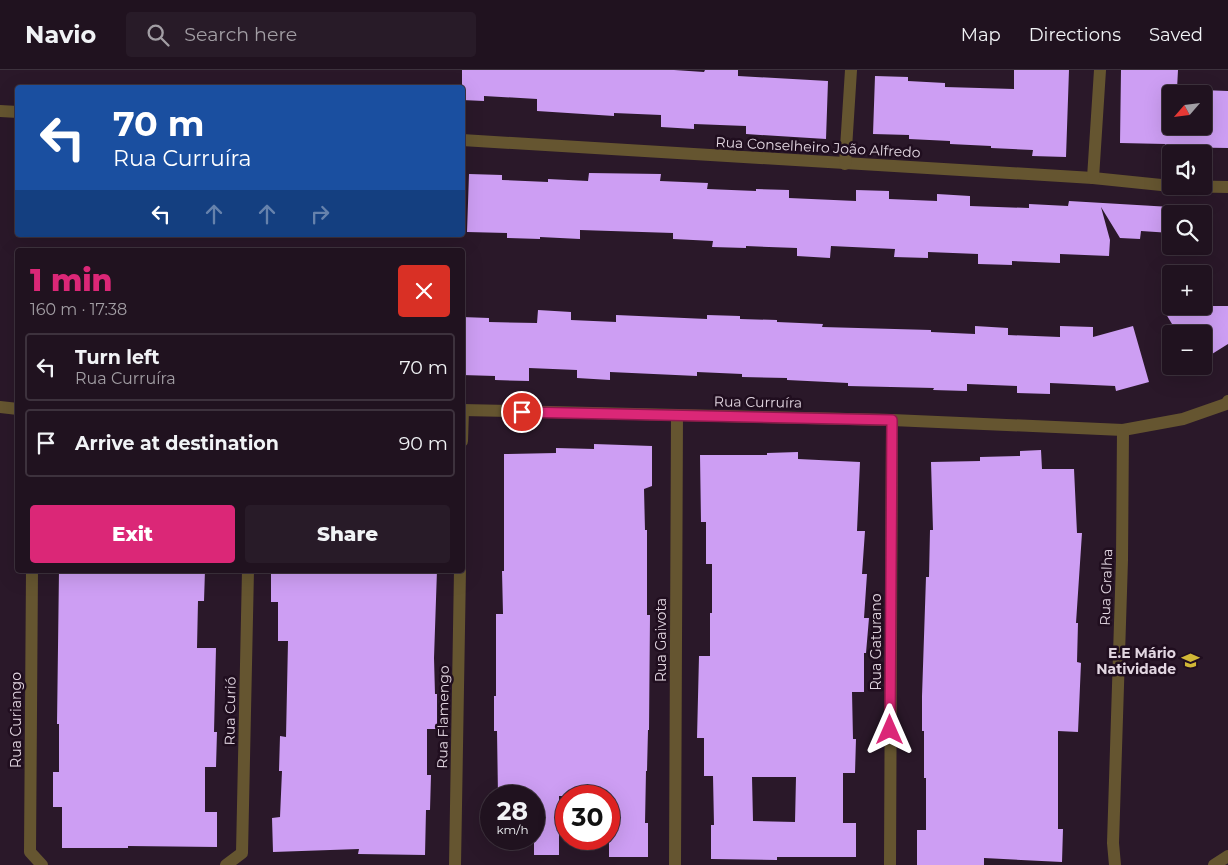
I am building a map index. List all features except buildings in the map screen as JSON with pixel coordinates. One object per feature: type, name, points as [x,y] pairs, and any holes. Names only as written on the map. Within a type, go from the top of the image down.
[{"type":"street","points":[[845,164],[851,70]]},
{"type":"street","points":[[1094,178],[1100,70]]},
{"type":"street","points":[[0,111],[15,112]]},
{"type":"street","name":"Rua Conselheiro João Alfredo","points":[[465,140],[1094,178],[1162,185]]},
{"type":"street","name":"Rua Conselheiro João Alfredo","points":[[1212,186],[1228,186]]},
{"type":"street","name":"Rua Curruíra","points":[[465,410],[892,420],[1123,430],[1183,420],[1226,404],[1228,401]]},
{"type":"street","points":[[0,407],[15,409]]},
{"type":"street","name":"Rua Gaivota","points":[[675,865],[677,416]]},
{"type":"street","name":"Rua Gaturano","points":[[890,865],[892,420]]},
{"type":"street","name":"Rua Gralha","points":[[1115,865],[1113,843],[1122,560],[1123,430]]},
{"type":"street","name":"Rua Curiango","points":[[32,573],[30,852],[42,865]]},
{"type":"street","name":"Rua Curió","points":[[226,865],[242,853],[248,573]]},
{"type":"street","name":"Rua Flamengo","points":[[455,865],[460,573]]},
{"type":"street","points":[[1214,865],[1228,856]]},
{"type":"place","name":"E.E Mário Natividade","points":[[1190,661]]},
{"type":"route","points":[[522,412],[892,420],[890,730]]}]
